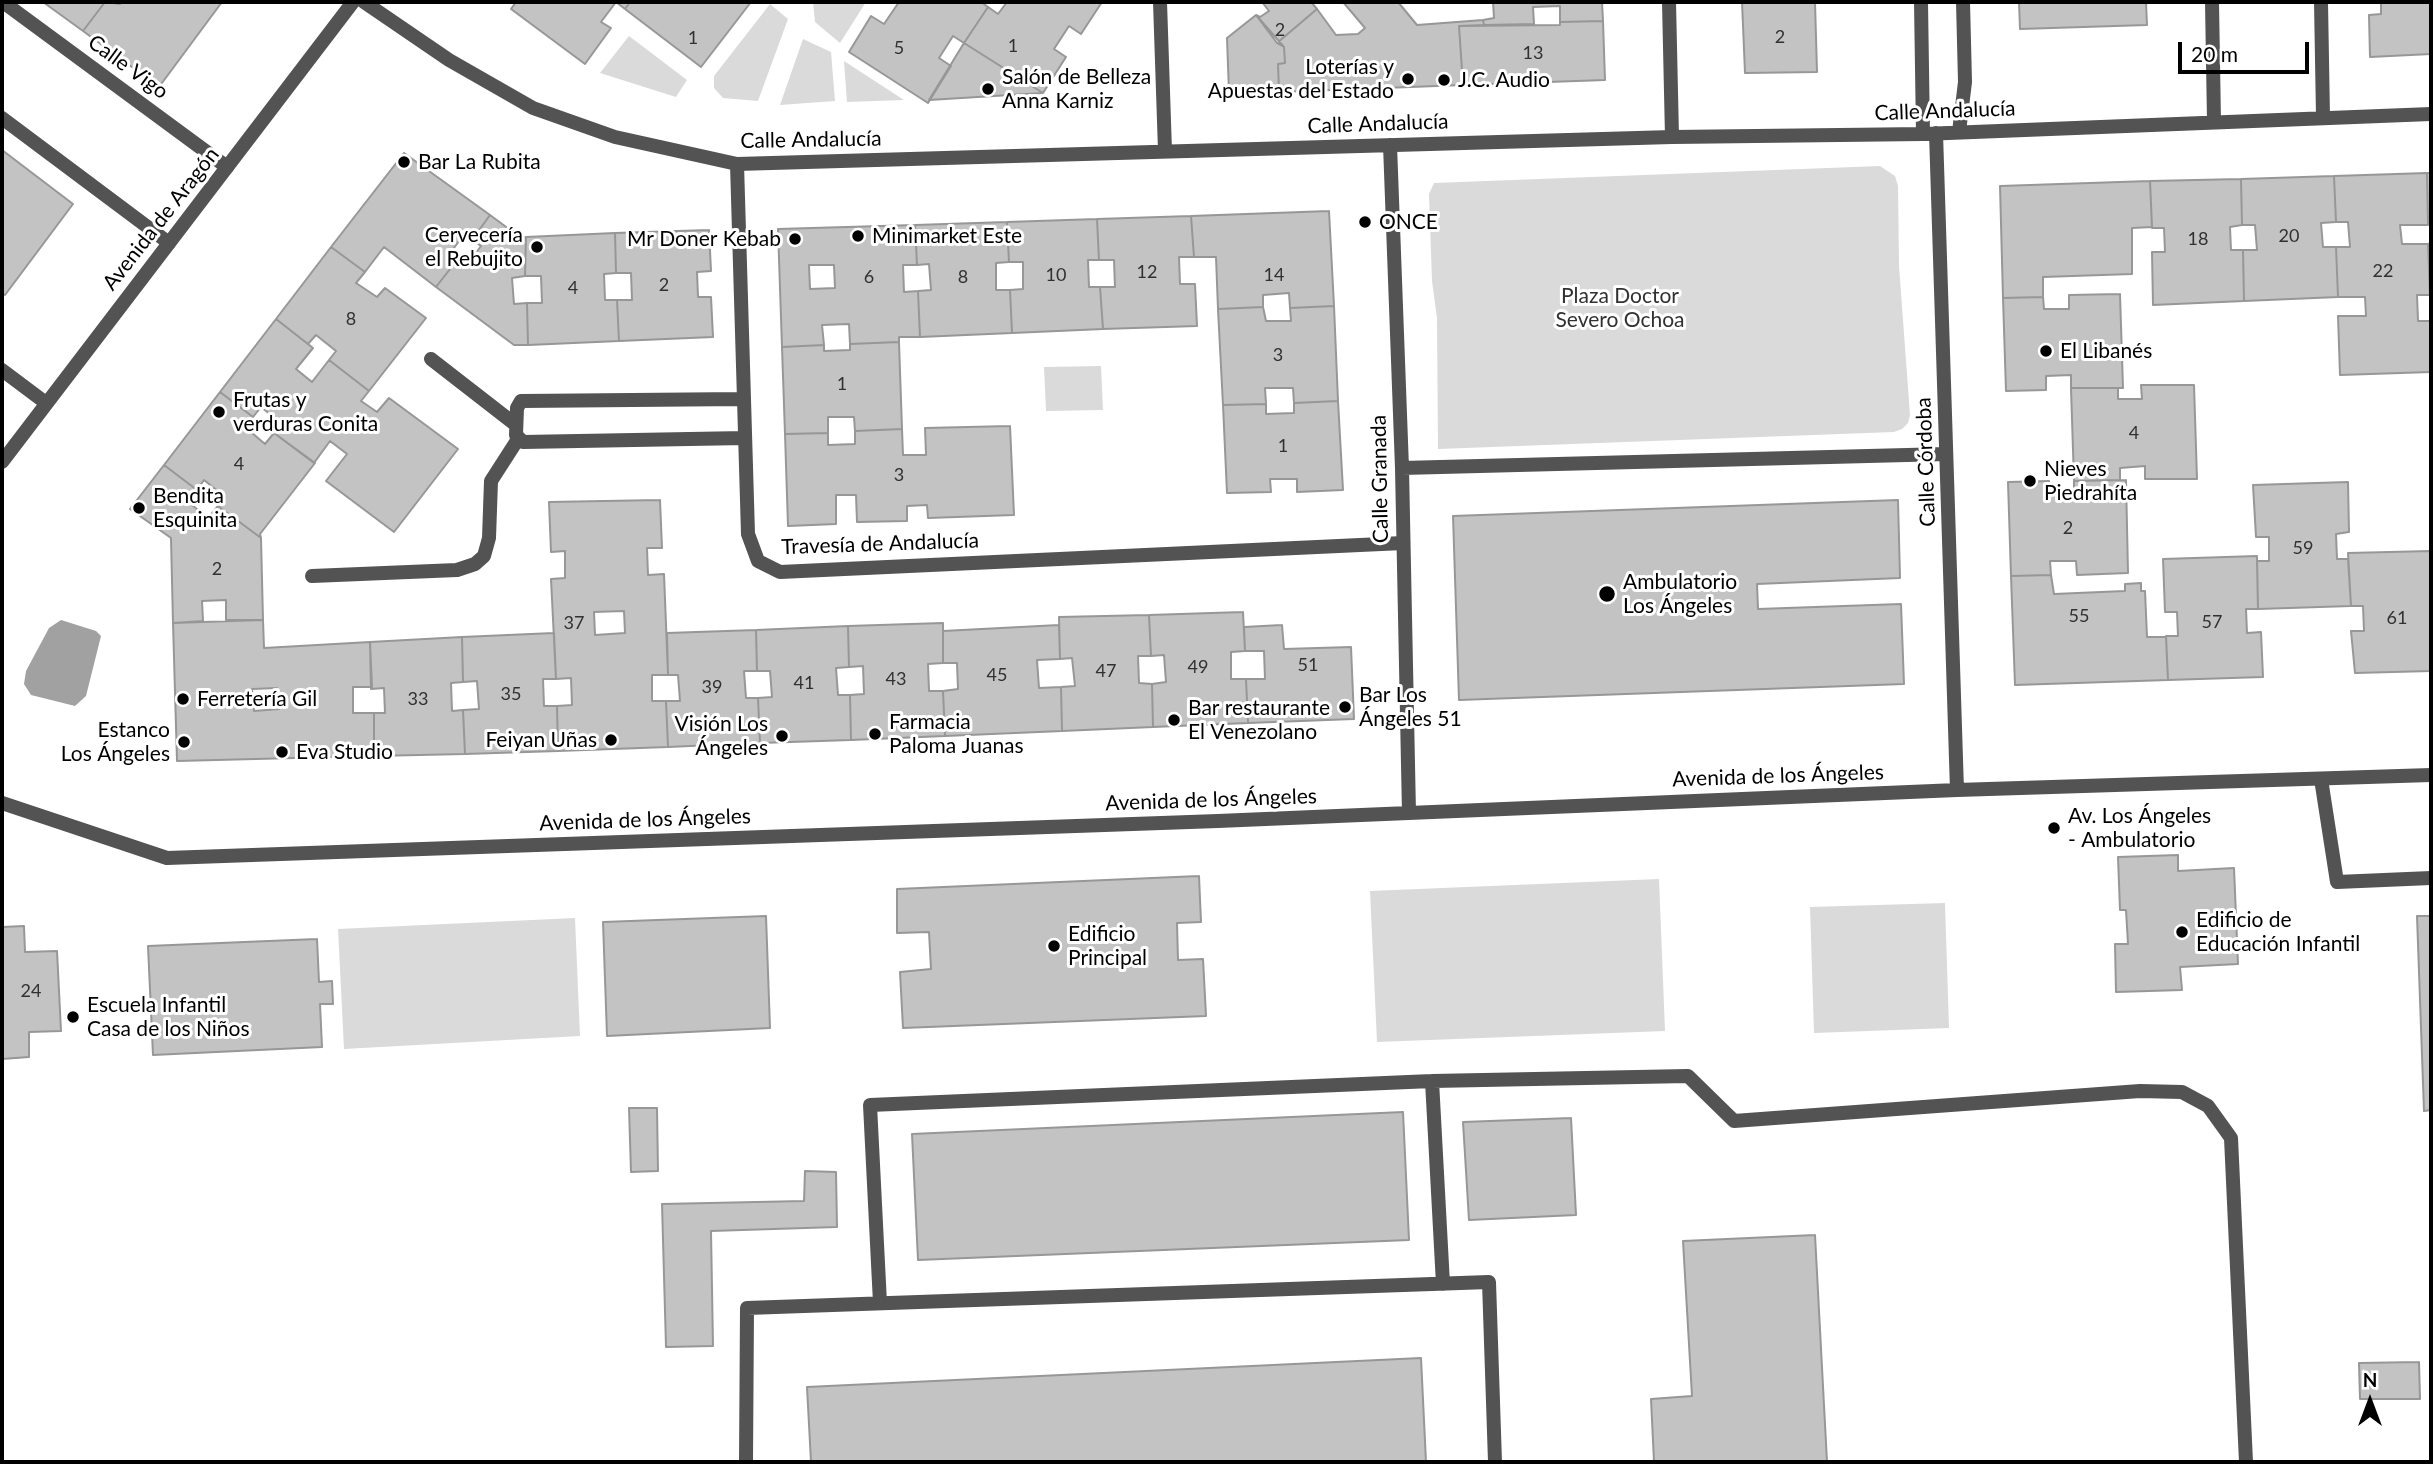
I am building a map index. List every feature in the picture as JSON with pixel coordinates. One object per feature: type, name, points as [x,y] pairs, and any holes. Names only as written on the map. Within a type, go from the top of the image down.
[{"type":"street","name":"Calle Vigo","points":[[3,2],[227,167]]},
{"type":"street","name":"Avenida de Aragón","points":[[2,461],[354,2]]},
{"type":"street","name":"Calle Andalucía","points":[[364,2],[449,60],[533,108],[615,137],[737,164],[1166,150],[1929,133],[2431,114]]},
{"type":"street","points":[[1160,2],[1166,150]]},
{"type":"street","points":[[1669,2],[1672,137]]},
{"type":"street","name":"Calle Córdoba","points":[[1921,2],[1946,454],[1957,790]]},
{"type":"street","points":[[1959,132],[1965,82],[1963,2]]},
{"type":"street","points":[[2212,2],[2214,122]]},
{"type":"street","points":[[2322,2],[2323,117]]},
{"type":"street","points":[[2,118],[169,243]]},
{"type":"street","name":"Calle Granada","points":[[1390,145],[1402,468],[1409,813]]},
{"type":"street","name":"Travesía de Andalucía","points":[[737,164],[748,534],[758,561],[780,572],[1403,543]]},
{"type":"street","points":[[431,359],[517,432],[523,442],[745,438]]},
{"type":"street","points":[[2,370],[46,403]]},
{"type":"street","points":[[313,576],[457,570],[475,564],[484,556],[489,538],[491,481],[517,432],[517,404],[521,401],[743,398]]},
{"type":"street","points":[[1402,468],[1946,454]]},
{"type":"street","name":"Avenida de los Ángeles","points":[[2,803],[167,858],[1409,813],[1957,790],[2431,775]]},
{"type":"street","points":[[2321,779],[2337,882],[2431,878]]},
{"type":"street","points":[[880,1303],[870,1105],[1432,1081],[1688,1076],[1734,1121],[2140,1091],[2182,1092],[2208,1106],[2231,1138],[2246,1462]]},
{"type":"street","points":[[1432,1081],[1443,1284]]},
{"type":"street","points":[[746,1462],[747,1308],[1489,1282],[1495,1462]]},
{"type":"green space","points":[[813,2],[866,2],[840,43],[815,22]]},
{"type":"green space","points":[[770,4],[788,19],[758,101],[723,98],[714,88],[714,76]]},
{"type":"green space","points":[[629,36],[687,80],[676,97],[600,73]]},
{"type":"green space","points":[[803,39],[831,52],[835,101],[780,105]]},
{"type":"green space","points":[[844,61],[904,100],[847,102]]},
{"type":"green space","name":"Plaza Doctor Severo Ochoa","points":[[1880,166],[1895,176],[1898,186],[1899,266],[1910,415],[1908,423],[1902,429],[1894,432],[1438,449],[1437,318],[1432,281],[1429,194],[1434,183]]},
{"type":"green space","points":[[1101,366],[1103,410],[1046,411],[1044,367]]},
{"type":"green space","points":[[1659,879],[1665,1031],[1377,1042],[1370,891]]},
{"type":"green space","points":[[1945,903],[1949,1028],[1814,1033],[1810,907]]},
{"type":"green space","points":[[575,918],[580,1036],[344,1049],[338,929]]},
{"type":"shaded area","points":[[61,620],[96,631],[101,636],[86,696],[75,706],[31,695],[24,684],[26,671],[49,628]]},
{"type":"building","points":[[43,2],[105,2],[83,31]]},
{"type":"building","points":[[105,2],[222,2],[159,87],[83,31]]},
{"type":"building","points":[[516,2],[616,2],[601,22],[611,28],[585,64],[511,9]]},
{"type":"building","points":[[616,2],[630,2],[625,9]]},
{"type":"building","points":[[630,2],[751,2],[701,67],[625,9]]},
{"type":"building","points":[[899,2],[981,2],[988,7],[964,43],[953,36],[939,58],[951,66],[928,103],[849,52],[871,16],[884,24]]},
{"type":"building","points":[[1007,2],[1102,2],[1081,34],[1069,26],[1054,49],[1066,57],[1043,93],[964,43],[988,7],[998,14]]},
{"type":"building","points":[[1262,2],[1311,2],[1317,9],[1277,43],[1256,15],[1260,17],[1269,11]]},
{"type":"building","points":[[1343,2],[1398,2],[1417,25],[1483,20],[1484,25],[1459,26],[1463,85],[1279,92],[1278,64],[1285,63],[1284,47],[1277,43],[1317,9],[1336,35],[1358,34],[1365,28]]},
{"type":"building","points":[[1493,2],[1602,2],[1603,21],[1560,22],[1560,6],[1533,7],[1534,24],[1484,25],[1483,20],[1494,18]]},
{"type":"building","points":[[1742,2],[1815,2],[1817,72],[1745,73]]},
{"type":"building","points":[[2019,2],[2146,2],[2147,25],[2020,29]]},
{"type":"building","points":[[2381,2],[2431,2],[2431,54],[2370,57],[2369,15],[2381,14]]},
{"type":"building","points":[[1256,15],[1284,47],[1285,63],[1278,64],[1279,92],[1229,93],[1227,38]]},
{"type":"building","points":[[1603,21],[1605,80],[1463,85],[1459,26],[1560,25],[1560,22]]},
{"type":"building","points":[[964,43],[1043,93],[929,100]]},
{"type":"building","points":[[2,150],[73,204],[5,295],[2,293]]},
{"type":"building","points":[[404,153],[490,215],[472,240],[464,234],[449,255],[457,260],[436,287],[384,247],[365,272],[331,247]]},
{"type":"building","points":[[2427,173],[2428,225],[2400,225],[2402,244],[2428,244],[2430,295],[2417,295],[2418,321],[2431,321],[2431,372],[2340,375],[2338,316],[2366,316],[2365,297],[2338,297],[2336,247],[2350,247],[2348,222],[2336,222],[2334,176]]},
{"type":"building","points":[[2427,173],[2431,173],[2431,218],[2428,218]]},
{"type":"building","points":[[2334,176],[2336,222],[2321,223],[2323,247],[2336,247],[2338,297],[2244,301],[2243,250],[2257,250],[2255,225],[2242,225],[2241,179]]},
{"type":"building","points":[[2241,179],[2242,225],[2230,227],[2231,250],[2243,250],[2244,301],[2153,305],[2152,252],[2165,252],[2164,228],[2152,228],[2150,181]]},
{"type":"building","points":[[2150,181],[2152,227],[2132,228],[2132,274],[2043,277],[2043,297],[2003,298],[2000,186]]},
{"type":"building","points":[[1329,211],[1334,306],[1290,308],[1289,293],[1263,295],[1263,307],[1218,309],[1216,257],[1194,257],[1191,216]]},
{"type":"building","points":[[490,215],[521,238],[526,237],[525,276],[512,278],[514,304],[527,303],[528,345],[514,345],[436,287],[457,260],[466,266],[481,246],[472,240]]},
{"type":"building","points":[[1191,216],[1194,257],[1179,257],[1180,284],[1195,284],[1197,326],[1103,329],[1100,287],[1115,287],[1114,260],[1099,260],[1097,219]]},
{"type":"building","points":[[1097,219],[1099,260],[1088,260],[1089,287],[1100,287],[1103,329],[1012,333],[1010,290],[1023,289],[1023,262],[1009,262],[1007,222]]},
{"type":"building","points":[[1007,222],[1009,262],[996,263],[996,290],[1010,290],[1012,333],[920,337],[918,291],[931,290],[929,264],[917,265],[915,225]]},
{"type":"building","points":[[915,225],[917,265],[903,265],[904,292],[918,291],[920,337],[899,337],[899,342],[850,344],[849,324],[822,325],[824,345],[782,347],[778,229]],"holes":[[[809,265],[834,265],[835,288],[810,289]]]},
{"type":"building","points":[[709,230],[711,271],[697,272],[698,297],[711,297],[713,337],[619,341],[617,300],[632,300],[631,273],[616,273],[615,233]]},
{"type":"building","points":[[615,233],[616,273],[604,274],[605,300],[617,300],[619,341],[528,345],[527,303],[542,303],[541,276],[525,276],[526,237]]},
{"type":"building","points":[[2431,243],[2431,294],[2430,295],[2428,244]]},
{"type":"building","points":[[331,247],[365,272],[356,283],[377,297],[385,288],[426,318],[369,391],[329,360],[336,351],[316,335],[308,344],[276,319]]},
{"type":"building","points":[[2120,294],[2123,388],[2071,388],[2071,375],[2046,376],[2046,390],[2006,391],[2003,298],[2043,297],[2044,309],[2069,309],[2069,295]]},
{"type":"building","points":[[1334,306],[1338,401],[1294,403],[1293,388],[1265,388],[1266,404],[1223,405],[1218,309],[1263,307],[1266,321],[1291,321],[1290,308]]},
{"type":"building","points":[[276,319],[313,348],[296,369],[312,382],[329,360],[369,391],[361,401],[377,412],[389,398],[458,449],[394,532],[326,481],[347,454],[330,441],[314,463],[274,433],[281,423],[261,407],[253,417],[220,392]]},
{"type":"building","points":[[899,342],[902,429],[855,431],[854,417],[828,417],[828,433],[785,434],[782,347],[824,345],[824,351],[850,350],[850,344]]},
{"type":"building","points":[[2141,385],[2194,385],[2197,479],[2145,479],[2145,466],[2120,468],[2120,480],[2074,481],[2071,388],[2118,388],[2118,399],[2142,399]]},
{"type":"building","points":[[220,392],[253,417],[245,427],[265,444],[274,433],[315,463],[260,534],[261,538],[218,506],[225,497],[204,480],[197,490],[164,465]]},
{"type":"building","points":[[1338,401],[1343,490],[1297,492],[1297,479],[1270,479],[1271,492],[1227,493],[1223,405],[1266,404],[1266,414],[1294,413],[1294,403]]},
{"type":"building","points":[[1010,426],[1014,515],[928,518],[927,505],[907,506],[907,521],[857,522],[856,495],[836,495],[836,524],[788,526],[785,434],[828,433],[828,445],[855,444],[855,431],[902,429],[903,455],[926,455],[925,428]]},
{"type":"building","points":[[164,465],[197,490],[187,501],[208,518],[218,506],[261,538],[263,620],[226,620],[226,600],[202,601],[203,621],[173,623],[171,538],[130,509]]},
{"type":"building","points":[[2126,480],[2128,573],[2077,575],[2076,561],[2050,561],[2051,575],[2011,576],[2008,482],[2049,481],[2049,495],[2074,494],[2074,481]]},
{"type":"building","points":[[2348,482],[2349,532],[2336,534],[2337,559],[2348,559],[2351,606],[2258,609],[2257,561],[2269,561],[2269,537],[2256,537],[2253,485]]},
{"type":"building","points":[[660,500],[662,548],[647,548],[648,575],[664,574],[668,675],[652,675],[652,701],[666,701],[668,747],[558,751],[557,706],[572,705],[571,678],[556,679],[551,579],[565,578],[565,551],[551,552],[549,502]],"holes":[[[624,611],[625,633],[595,635],[594,612]]]},
{"type":"building","name":"Ambulatorio Los Ángeles","points":[[1898,500],[1900,578],[1757,584],[1758,609],[1901,604],[1904,684],[1459,700],[1453,516]]},
{"type":"building","points":[[2431,551],[2431,671],[2355,673],[2351,631],[2364,631],[2363,606],[2351,606],[2348,553]]},
{"type":"building","points":[[2257,556],[2258,609],[2246,609],[2247,633],[2261,632],[2263,677],[2168,680],[2166,636],[2178,636],[2177,612],[2165,612],[2163,559]]},
{"type":"building","points":[[2051,575],[2054,594],[2125,591],[2125,584],[2141,583],[2141,591],[2145,591],[2147,637],[2166,637],[2168,680],[2015,685],[2011,576]]},
{"type":"building","points":[[1243,612],[1245,651],[1231,652],[1231,679],[1246,679],[1248,723],[1153,727],[1152,684],[1166,682],[1164,655],[1151,656],[1149,615]]},
{"type":"building","points":[[1149,615],[1151,656],[1138,656],[1139,683],[1152,684],[1153,727],[1062,731],[1061,687],[1075,686],[1072,658],[1060,659],[1059,617]]},
{"type":"building","points":[[263,620],[264,648],[370,642],[372,687],[353,687],[353,713],[374,713],[374,756],[177,761],[173,623]],"holes":[[[277,688],[279,709],[254,711],[252,689]]]},
{"type":"building","points":[[943,623],[943,663],[928,664],[929,691],[943,691],[945,736],[851,740],[850,695],[864,694],[863,666],[849,667],[848,626]]},
{"type":"building","points":[[1059,625],[1060,659],[1037,660],[1039,688],[1061,687],[1062,731],[945,736],[943,691],[958,689],[957,663],[943,663],[943,631]]},
{"type":"building","points":[[1282,625],[1284,649],[1351,647],[1354,719],[1248,723],[1246,679],[1265,679],[1264,651],[1245,651],[1244,627]]},
{"type":"building","points":[[848,626],[849,667],[836,668],[838,695],[850,695],[851,740],[760,743],[758,698],[772,697],[770,671],[757,671],[756,630]]},
{"type":"building","points":[[756,630],[757,671],[744,671],[746,698],[758,698],[760,743],[668,747],[666,701],[680,701],[678,675],[668,675],[667,633]]},
{"type":"building","points":[[554,633],[556,679],[543,679],[544,706],[557,706],[558,751],[465,754],[463,710],[479,709],[477,681],[463,682],[462,637]]},
{"type":"building","points":[[462,637],[463,682],[451,683],[452,711],[463,710],[465,754],[374,756],[374,713],[385,713],[384,688],[371,689],[370,642]]},
{"type":"building","name":"Edificio de Educación Infantil","points":[[2178,855],[2178,871],[2234,868],[2238,964],[2180,967],[2182,990],[2116,992],[2115,944],[2128,944],[2126,910],[2120,910],[2118,857]]},
{"type":"building","name":"Edificio Principal","points":[[1199,876],[1201,922],[1177,923],[1178,960],[1203,959],[1206,1016],[903,1028],[900,972],[931,969],[929,932],[897,933],[897,889]]},
{"type":"building","points":[[766,916],[770,1028],[607,1036],[603,922]]},
{"type":"building","points":[[2417,916],[2431,916],[2431,1110],[2424,1111]]},
{"type":"building","points":[[24,926],[25,952],[57,951],[61,1031],[29,1032],[29,1057],[2,1059],[2,927]]},
{"type":"building","points":[[317,939],[319,982],[332,981],[333,1004],[320,1004],[322,1047],[153,1055],[148,946]]},
{"type":"building","points":[[629,1108],[657,1108],[658,1171],[631,1172]]},
{"type":"building","points":[[1403,1112],[1409,1240],[918,1260],[912,1134]]},
{"type":"building","points":[[1571,1118],[1576,1215],[1469,1220],[1463,1122]]},
{"type":"building","points":[[805,1171],[836,1172],[837,1227],[711,1231],[713,1346],[666,1347],[662,1204],[804,1201]]},
{"type":"building","points":[[1815,1235],[1827,1462],[1654,1462],[1651,1399],[1692,1396],[1683,1241]]},
{"type":"building","points":[[1421,1358],[1426,1462],[811,1462],[807,1387]]},
{"type":"building","points":[[2419,1362],[2420,1399],[2360,1399],[2359,1363]]},
{"type":"place","name":"Loterías y Apuestas del Estado","points":[[1408,79]]},
{"type":"place","name":"J.C. Audio","points":[[1444,80]]},
{"type":"place","name":"Salón de Belleza Anna Karniz","points":[[988,89]]},
{"type":"place","name":"Bar La Rubita","points":[[404,162]]},
{"type":"place","name":"ONCE","points":[[1365,222]]},
{"type":"place","name":"Minimarket Este","points":[[858,236]]},
{"type":"place","name":"Mr Doner Kebab","points":[[795,239]]},
{"type":"place","name":"Cervecería el Rebujito","points":[[537,247]]},
{"type":"place","name":"El Libanés","points":[[2046,351]]},
{"type":"place","name":"Frutas y verduras Conita","points":[[219,412]]},
{"type":"place","name":"Nieves Piedrahíta","points":[[2030,481]]},
{"type":"place","name":"Bendita Esquinita","points":[[139,508]]},
{"type":"place","name":"Ambulatorio Los Ángeles","points":[[1607,594]]},
{"type":"place","name":"Ferretería Gil","points":[[183,699]]},
{"type":"place","name":"Bar Los Ángeles 51","points":[[1345,707]]},
{"type":"place","name":"Bar restaurante El Venezolano","points":[[1174,720]]},
{"type":"place","name":"Farmacia Paloma Juanas","points":[[875,734]]},
{"type":"place","name":"Visión Los Ángeles","points":[[782,736]]},
{"type":"place","name":"Feiyan Uñas","points":[[611,740]]},
{"type":"place","name":"Estanco Los Ángeles","points":[[184,742]]},
{"type":"place","name":"Eva Studio","points":[[282,752]]},
{"type":"place","name":"Av. Los Ángeles - Ambulatorio","points":[[2054,828]]},
{"type":"place","name":"Edificio de Educación Infantil","points":[[2182,932]]},
{"type":"place","name":"Edificio Principal","points":[[1054,946]]},
{"type":"place","name":"Escuela Infantil Casa de los Niños","points":[[73,1017]]}]
